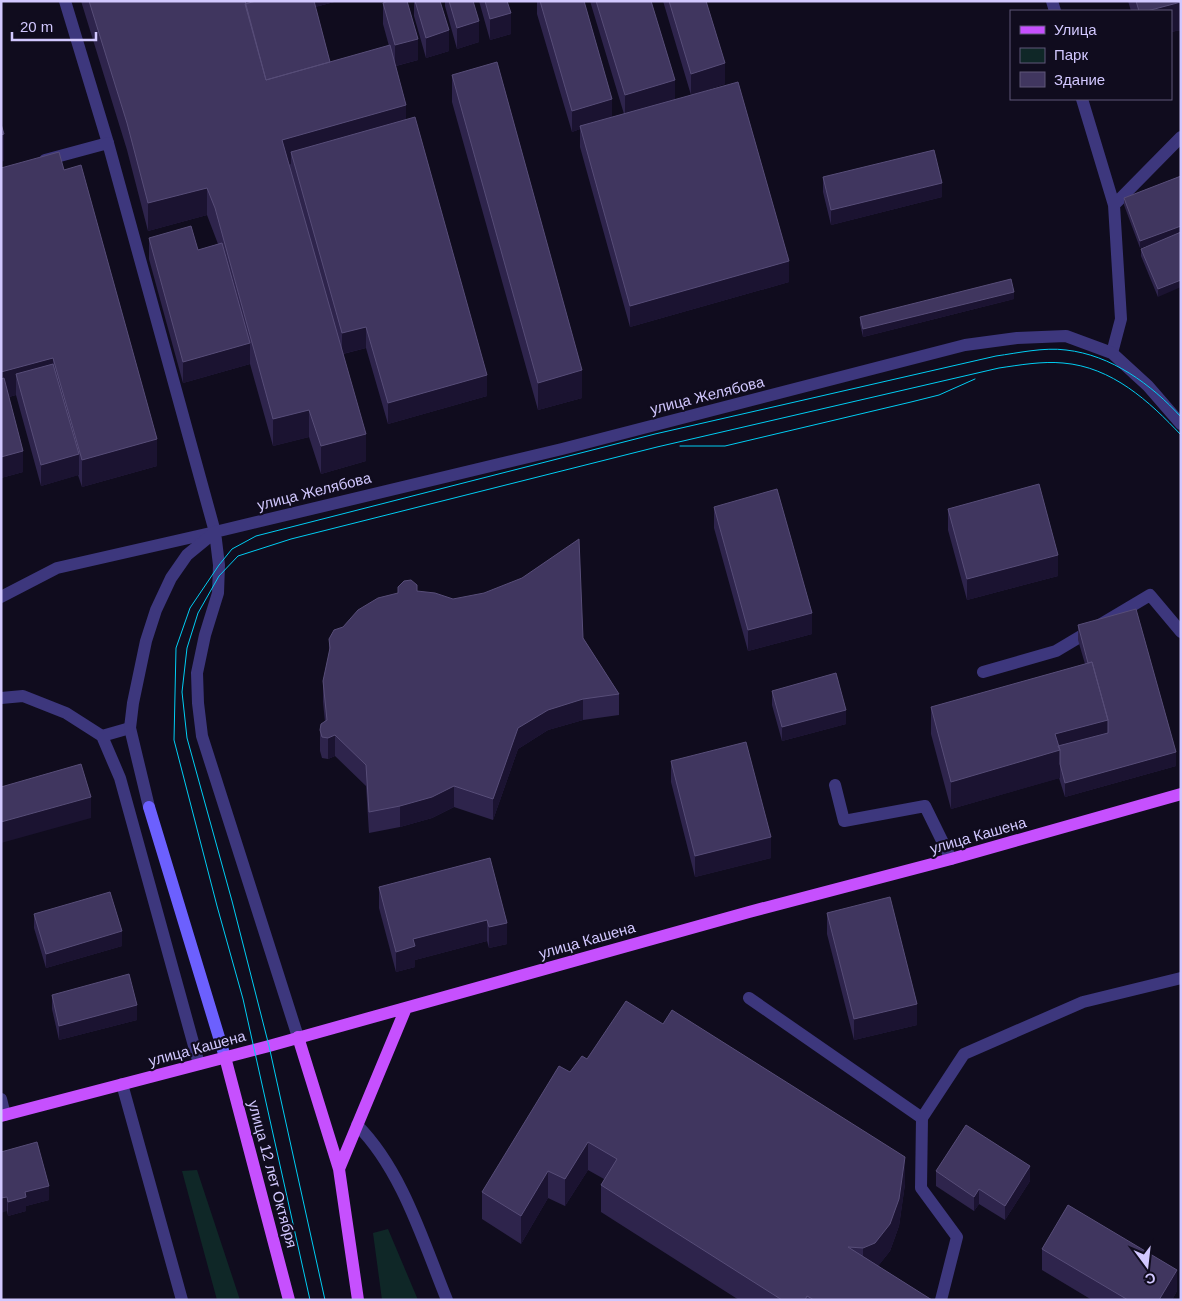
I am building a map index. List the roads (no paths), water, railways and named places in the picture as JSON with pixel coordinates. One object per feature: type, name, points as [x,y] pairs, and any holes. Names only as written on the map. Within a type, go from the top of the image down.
[{"type":"main road","name":"улица Кашена","points":[[3,1115],[406,1008],[750,912],[952,859],[1181,794]]},
{"type":"main road","points":[[149,807],[225,1057]]},
{"type":"main road","points":[[339,1169],[406,1008]]},
{"type":"main road","points":[[298,1037],[339,1169],[358,1300]]},
{"type":"main road","name":"улица 12 лет Октября","points":[[225,1057],[289,1300]]},
{"type":"street","points":[[64,1],[108,143],[215,532],[219,565],[218,593],[205,635],[197,673],[202,736],[298,1037]]},
{"type":"street","points":[[1082,100],[1114,205],[1121,319],[1112,353]]},
{"type":"street","points":[[1114,205],[1181,137]]},
{"type":"street","points":[[37,162],[108,143]]},
{"type":"street","name":"улица Желябова","points":[[1,597],[58,568],[562,449],[965,345],[1017,338],[1066,336],[1112,353],[1148,386],[1181,424]]},
{"type":"street","points":[[149,807],[130,728],[133,703],[146,642],[156,610],[171,578],[187,555],[215,532]]},
{"type":"street","points":[[983,672],[1056,651],[1150,595],[1181,632]]},
{"type":"street","points":[[1,698],[23,696],[66,713],[102,736],[120,778],[199,1064]]},
{"type":"street","points":[[102,736],[130,728]]},
{"type":"street","points":[[835,785],[844,821],[925,806],[952,859]]},
{"type":"street","points":[[942,1300],[957,1237],[921,1188],[922,1118],[964,1054],[1083,1002],[1181,978]]},
{"type":"street","points":[[748,998],[922,1118]]},
{"type":"street","points":[[122,1084],[182,1300]]},
{"type":"street","points":[[1,1099],[3,1115]]},
{"type":"street","points":[[357,1124],[372,1140],[397,1179],[447,1300]]},
{"type":"tram line","points":[[310,1300],[243,999],[174,740],[176,648],[190,608],[232,549],[256,536],[655,434],[996,356],[1022,352],[1058,349],[1099,358],[1129,373],[1157,393],[1181,417]]},
{"type":"tram line","points":[[325,1300],[269,1046],[232,901],[187,738],[182,692],[187,648],[198,613],[219,576],[238,556],[291,539],[657,447],[999,368],[1063,363],[1098,371],[1143,398],[1181,435]]},
{"type":"tram line","points":[[680,446],[725,446],[939,395],[975,379]]}]
